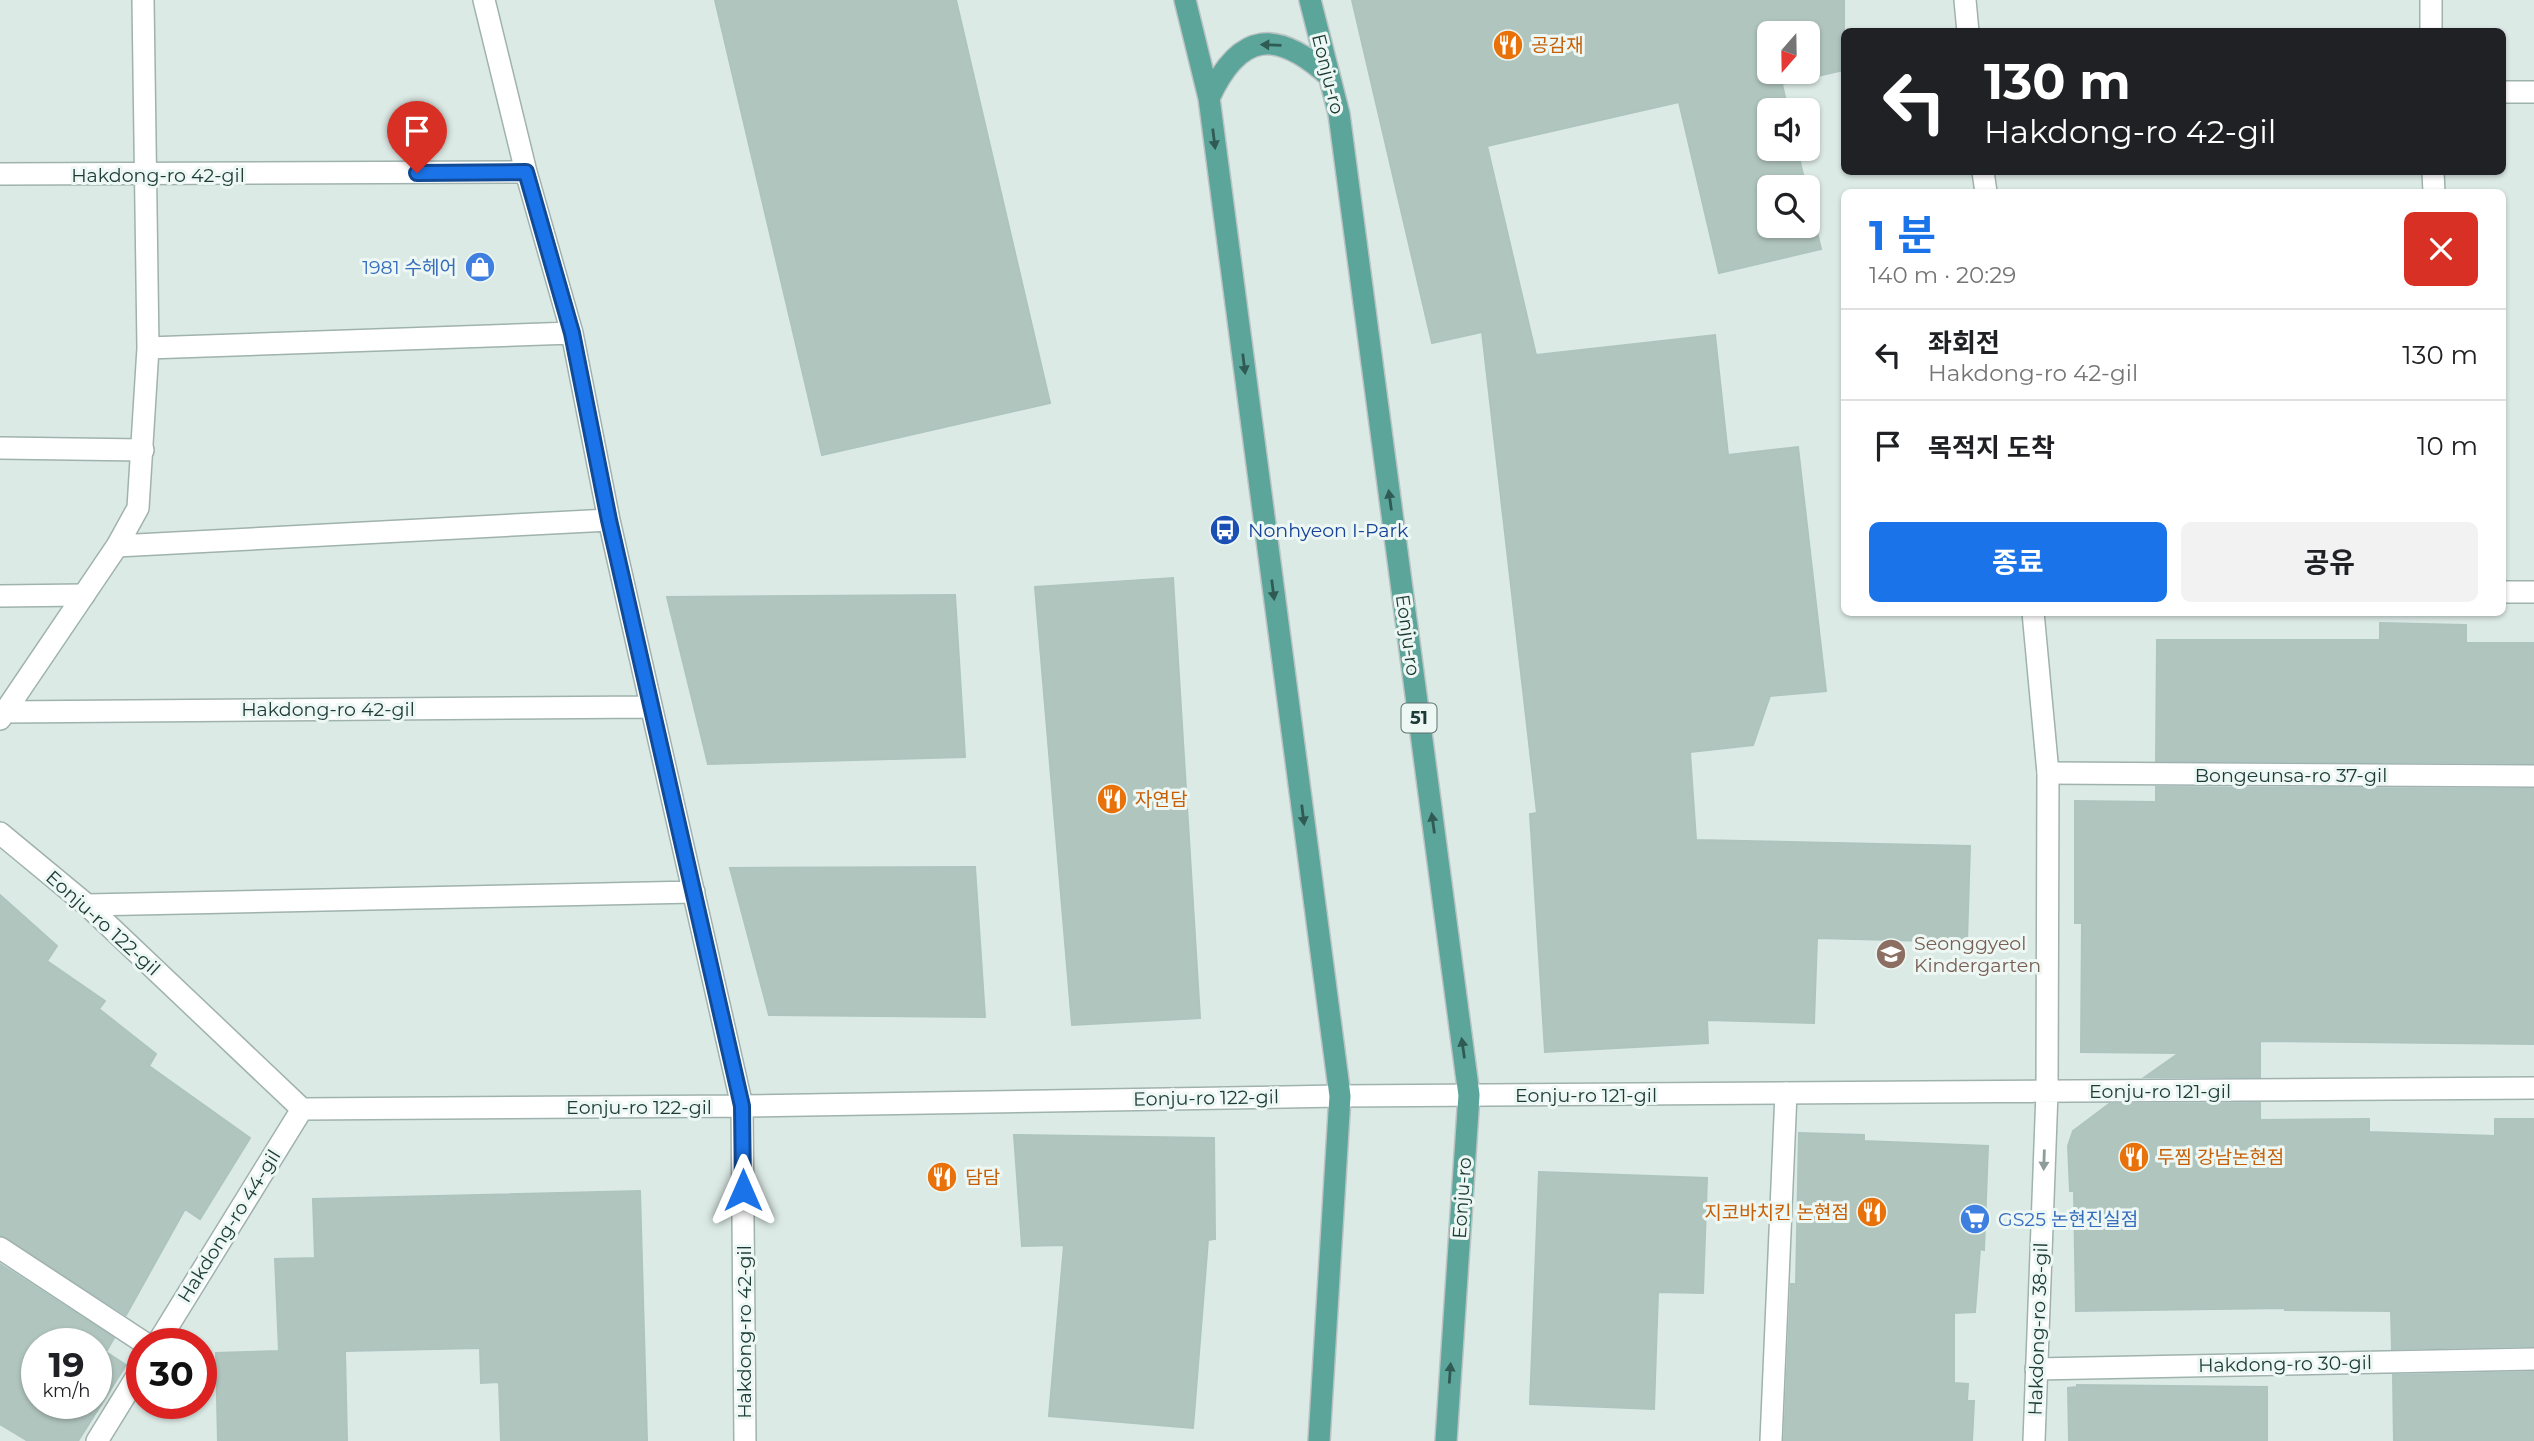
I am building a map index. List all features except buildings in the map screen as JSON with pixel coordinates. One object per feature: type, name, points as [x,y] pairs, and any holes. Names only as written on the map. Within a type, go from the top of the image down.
[{"type":"main road","points":[[1185,0],[1209,98],[1340,1096],[1318,1441]]},
{"type":"main road","name":"Eonju-ro","points":[[1310,0],[1340,128],[1469,1095],[1446,1441]]},
{"type":"main road","points":[[1209,98],[1219,75],[1234,59],[1253,46],[1272,42],[1293,48],[1329,76]]},
{"type":"street","points":[[2,715],[117,546],[138,508],[148,348],[144,0]]},
{"type":"street","name":"Hakdong-ro 42-gil","points":[[484,0],[526,172],[572,333],[609,520],[742,1106],[745,1441]]},
{"type":"street","points":[[1965,0],[1968,28]]},
{"type":"street","points":[[2431,0],[2431,28]]},
{"type":"street","points":[[2506,92],[2534,92]]},
{"type":"street","name":"Hakdong-ro 42-gil","points":[[0,174],[526,172]]},
{"type":"street","points":[[148,348],[572,333]]},
{"type":"street","points":[[0,448],[143,450]]},
{"type":"street","points":[[117,546],[609,520]]},
{"type":"street","points":[[2506,592],[2534,592]]},
{"type":"street","points":[[0,596],[84,595]]},
{"type":"street","points":[[2034,616],[2048,773],[2047,1092]]},
{"type":"street","name":"Hakdong-ro 42-gil","points":[[2,715],[651,707]]},
{"type":"street","name":"Bongeunsa-ro 37-gil","points":[[2048,773],[2534,776]]},
{"type":"street","name":"Eonju-ro 122-gil","points":[[0,833],[86,905],[302,1109],[742,1106],[1469,1095]]},
{"type":"street","points":[[86,905],[694,892]]},
{"type":"street","name":"Eonju-ro 121-gil","points":[[1469,1095],[2534,1088]]},
{"type":"street","name":"Hakdong-ro 38-gil","points":[[2034,1441],[2047,1092]]},
{"type":"street","points":[[1771,1441],[1786,1093]]},
{"type":"street","name":"Hakdong-ro 44-gil","points":[[167,1328],[302,1109]]},
{"type":"street","points":[[0,1248],[126,1331]]},
{"type":"street","name":"Hakdong-ro 30-gil","points":[[2036,1369],[2534,1359]]},
{"type":"street","points":[[97,1441],[126,1394]]},
{"type":"place","name":"공감재","points":[[1508,45]]},
{"type":"place","name":"1981 수헤어","points":[[480,267]]},
{"type":"place","name":"Nonhyeon I-Park","points":[[1225,530]]},
{"type":"place","name":"자연담","points":[[1112,799]]},
{"type":"place","name":"Seonggyeol Kindergarten","points":[[1891,954]]},
{"type":"place","name":"두찜 강남논현점","points":[[2134,1157]]},
{"type":"place","name":"담담","points":[[942,1177]]},
{"type":"place","name":"지코바치킨 논현점","points":[[1872,1212]]},
{"type":"place","name":"GS25 논현진실점","points":[[1975,1219]]},
{"type":"route","points":[[417,173],[526,172],[572,333],[609,520],[742,1106],[743,1190]]}]
